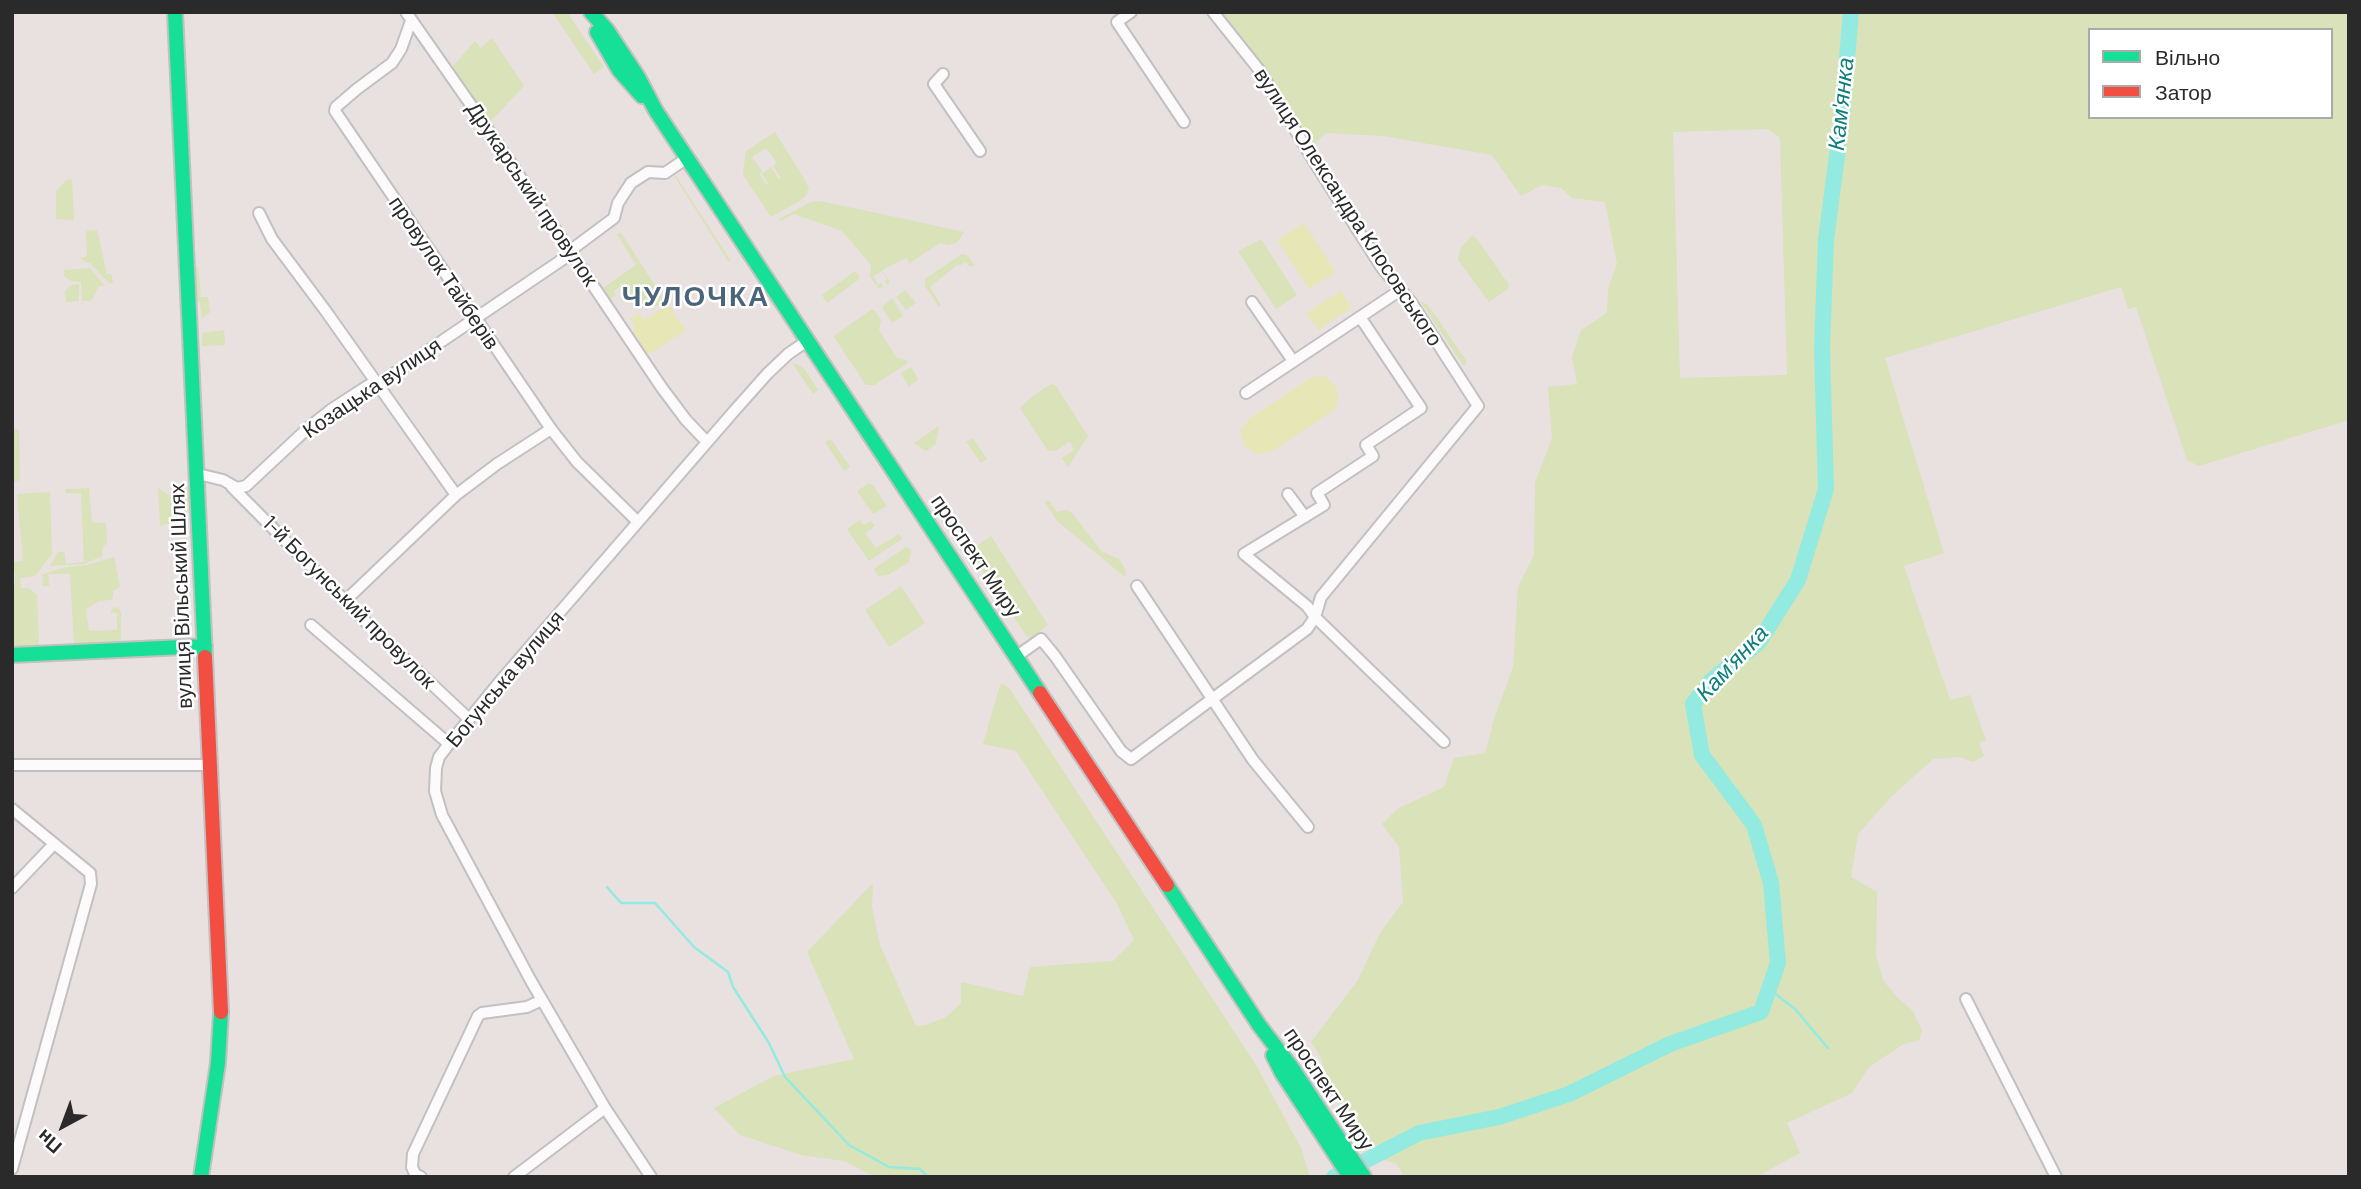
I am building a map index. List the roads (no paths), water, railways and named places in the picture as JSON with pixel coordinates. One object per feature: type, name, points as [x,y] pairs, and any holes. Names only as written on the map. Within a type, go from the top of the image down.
[{"type":"main road","name":"вулиця Вільський Шлях","points":[[175,12],[222,1014],[218,1063],[201,1177]]},
{"type":"main road","name":"проспект Миру","points":[[589,12],[611,58],[627,81],[656,111],[1259,1025],[1350,1177]]},
{"type":"main road","points":[[12,655],[205,646]]},
{"type":"main road","name":"проспект Миру","points":[[1287,1070],[1364,1177]]},
{"type":"street","points":[[1131,12],[1117,22],[1184,122]]},
{"type":"street","name":"вулиця Олександра Клосовського","points":[[1213,12],[1260,71],[1382,268],[1411,302],[1478,406],[1321,597],[1315,617]]},
{"type":"street","name":"Друкарський провулок","points":[[409,16],[663,388],[686,420],[708,442]]},
{"type":"street","name":"провулок Тайберів","points":[[409,16],[401,49],[392,63],[357,89],[336,107],[335,111],[551,429],[577,462],[638,522]]},
{"type":"street","points":[[943,74],[934,84],[980,151]]},
{"type":"street","name":"Козацька вулиця","points":[[230,485],[237,488],[246,486],[316,421],[369,385],[377,385],[572,253],[575,247],[614,219],[618,203],[631,183],[649,172],[665,173],[687,158]]},
{"type":"street","points":[[260,213],[272,239],[456,495]]},
{"type":"street","points":[[1246,393],[1399,290]]},
{"type":"street","points":[[1252,302],[1293,361]]},
{"type":"street","points":[[1360,317],[1421,408],[1366,445],[1373,456],[1317,493],[1324,505],[1244,554],[1307,606],[1315,617],[1444,742]]},
{"type":"street","name":"Богунська вулиця","points":[[651,1177],[605,1108],[542,1000],[442,815],[437,802],[436,768],[439,757],[469,719],[638,522],[768,373],[807,341]]},
{"type":"street","points":[[346,600],[456,495],[551,429]]},
{"type":"street","points":[[198,474],[214,477],[230,485]]},
{"type":"street","name":"1-й Богунський провулок","points":[[230,485],[373,629],[469,719]]},
{"type":"street","points":[[1288,494],[1305,517]]},
{"type":"street","points":[[1138,586],[1253,760],[1308,827]]},
{"type":"street","points":[[1017,656],[1041,639],[1121,751],[1131,759],[1307,629],[1315,617]]},
{"type":"street","points":[[311,625],[449,744]]},
{"type":"street","points":[[12,765],[210,765]]},
{"type":"street","points":[[12,809],[90,873],[91,884],[13,1165]]},
{"type":"street","points":[[12,888],[54,844]]},
{"type":"street","points":[[1966,999],[2056,1177]]},
{"type":"street","points":[[421,1177],[415,1174],[412,1167],[413,1154],[478,1016],[482,1013],[527,1007],[542,1000]]},
{"type":"street","points":[[514,1177],[605,1108]]},
{"type":"waterway","name":"Кам'янка","points":[[1334,1177],[1419,1133],[1499,1117],[1569,1094],[1670,1044],[1761,1012],[1778,963],[1771,883],[1754,825],[1702,755],[1693,704],[1711,681],[1759,642],[1798,580],[1826,489],[1822,349],[1826,240],[1842,117],[1851,12]]},
{"type":"waterway","points":[[607,887],[621,903],[655,903],[694,947],[728,972],[733,987],[769,1043],[785,1077],[849,1145],[889,1167],[920,1169],[928,1177]]},
{"type":"waterway","points":[[1769,989],[1795,1009],[1828,1048]]},
{"type":"district","name":"ЧУЛОЧКА","points":[[696,297]]}]
